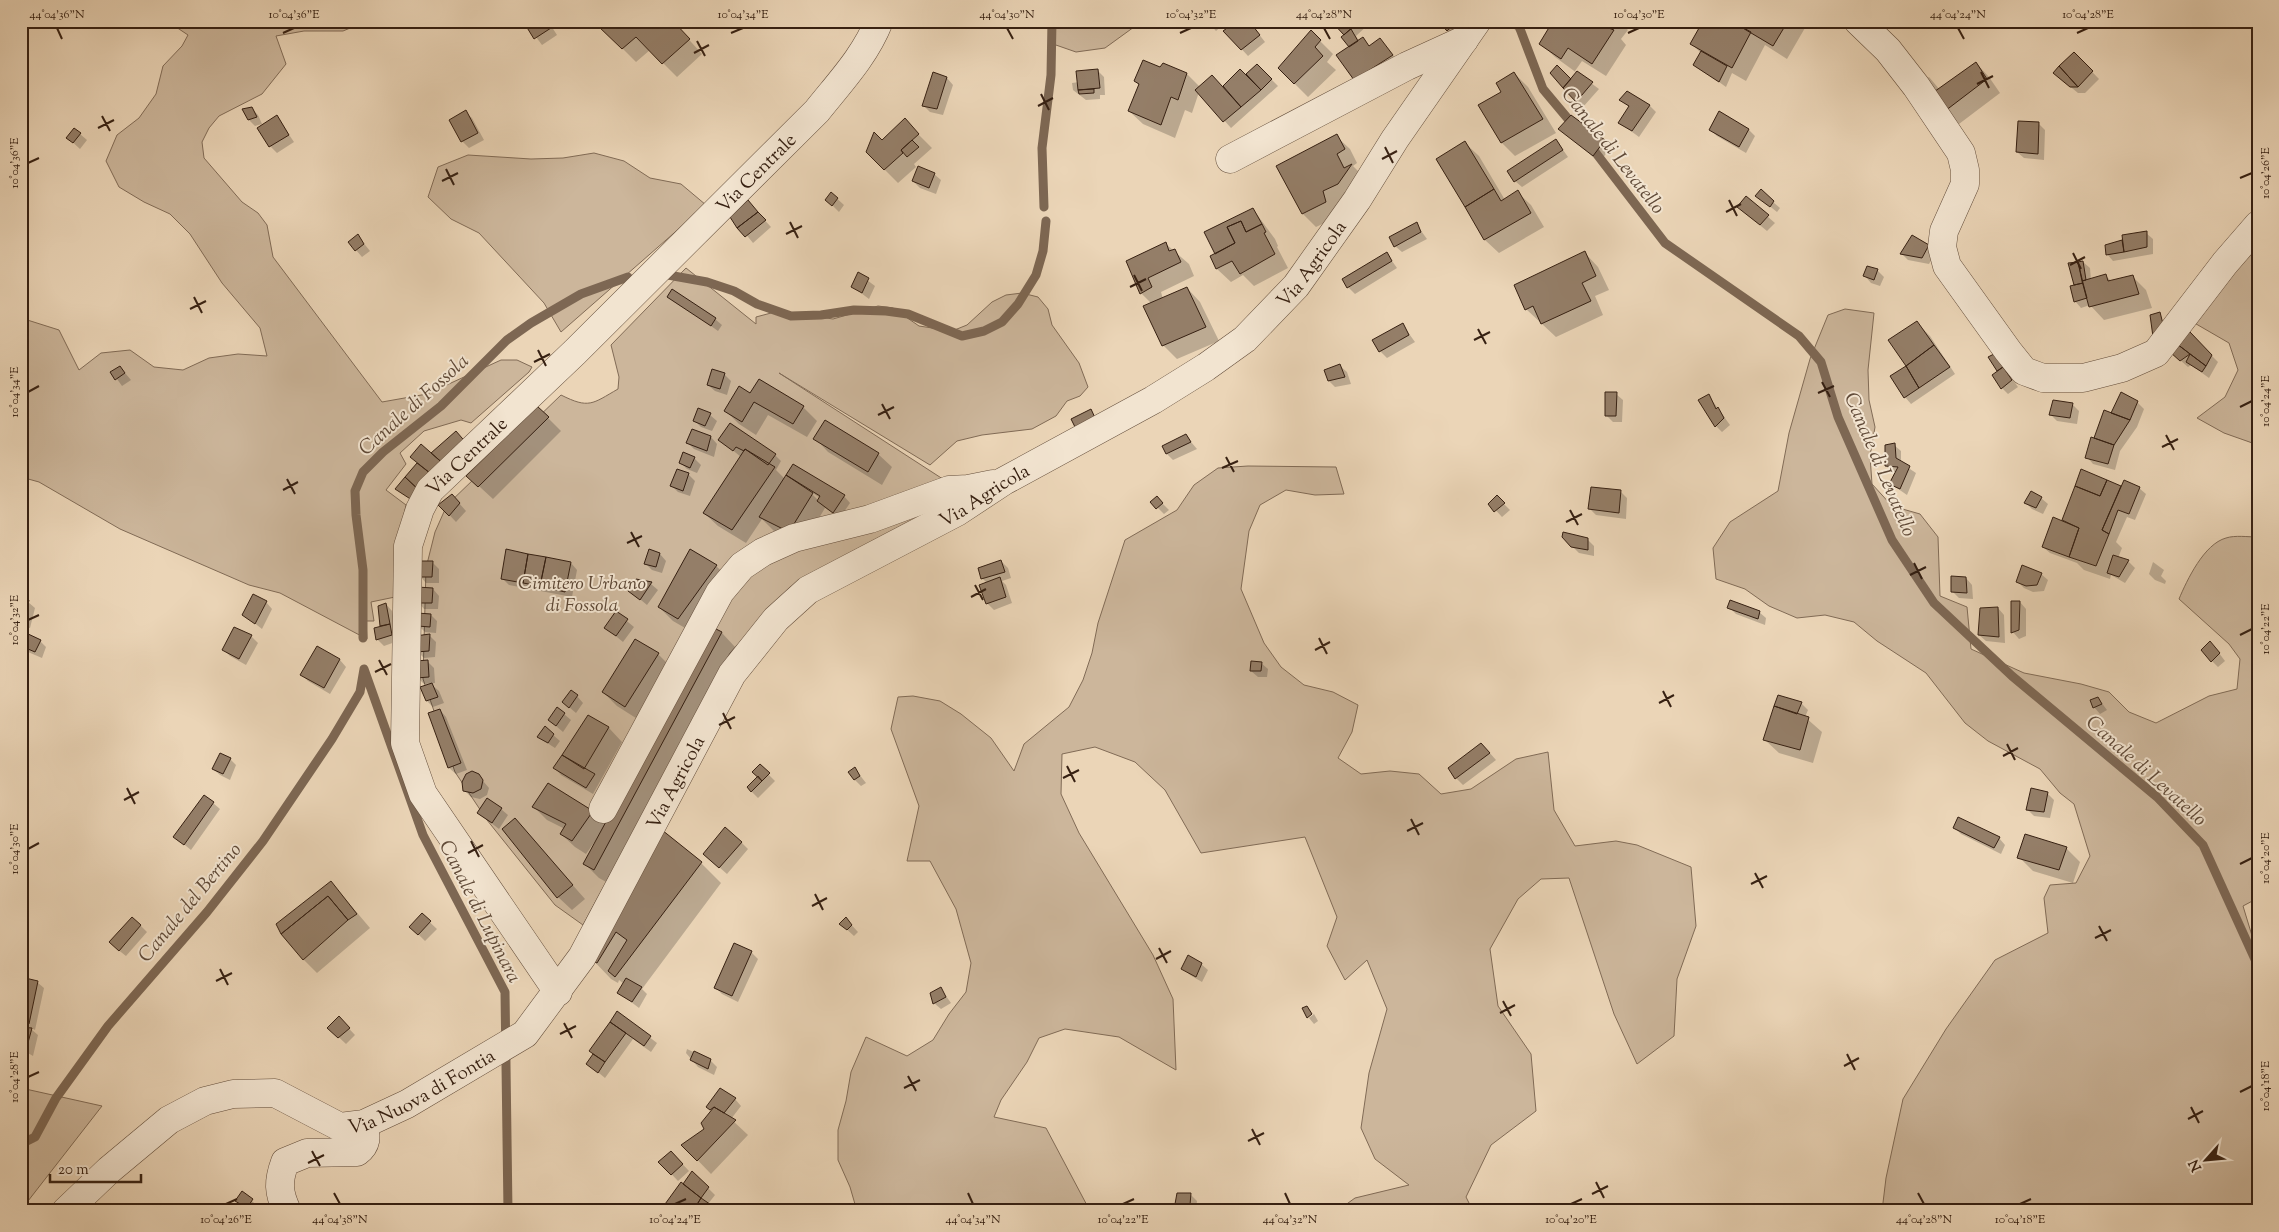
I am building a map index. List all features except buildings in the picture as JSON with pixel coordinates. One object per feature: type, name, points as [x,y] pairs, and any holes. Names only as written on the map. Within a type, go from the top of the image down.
[{"type":"street","name":"Via Centrale","points":[[558,992],[423,794],[405,743],[408,546],[420,509],[430,490],[640,287],[817,110],[852,68],[871,40],[879,21]]},
{"type":"street","points":[[1858,21],[1888,50],[1900,65],[1961,153],[1965,170],[1965,184],[1944,231],[1942,248],[1944,257],[1947,266],[2008,352],[2024,371],[2043,378],[2083,378],[2122,368],[2156,353],[2225,263],[2258,225]]},
{"type":"street","name":"Via Agricola","points":[[1230,159],[1470,31]]},
{"type":"street","name":"Via Agricola","points":[[558,992],[582,957],[732,674],[776,619],[808,590],[957,512],[1004,481],[1153,400],[1245,339],[1296,286],[1357,200],[1395,139],[1470,31]]},
{"type":"street","points":[[603,809],[720,592],[742,566],[763,552],[794,538],[870,519],[949,490],[968,489],[1004,481]]},
{"type":"street","name":"Via Nuova di Fontia","points":[[66,1211],[169,1120],[205,1101],[233,1094],[276,1093],[340,1127],[364,1124],[407,1104],[525,1034],[558,992]]},
{"type":"street","points":[[287,1211],[283,1202],[279,1179],[285,1162],[307,1153],[357,1152],[364,1147],[367,1137],[364,1124]]},
{"type":"green space","points":[[167,21],[367,21],[343,31],[304,31],[276,36],[286,64],[262,94],[219,116],[209,128],[202,142],[204,158],[242,202],[258,213],[267,225],[273,257],[382,402],[427,394],[501,360],[517,360],[532,367],[529,372],[471,423],[461,420],[424,431],[400,453],[406,464],[386,490],[406,505],[397,548],[395,597],[371,602],[374,621],[366,621],[367,639],[280,593],[249,585],[120,529],[39,482],[21,477],[21,318],[59,330],[79,370],[101,353],[130,350],[154,367],[183,370],[209,358],[238,354],[267,356],[260,328],[222,283],[190,234],[170,214],[144,202],[119,187],[106,161],[117,135],[139,118],[156,94],[163,66],[182,46],[188,35]]},
{"type":"green space","points":[[1046,21],[1129,21],[1134,27],[1105,48],[1076,52],[1053,44]]},
{"type":"green space","points":[[594,153],[624,161],[650,178],[681,184],[706,205],[561,332],[544,303],[479,233],[451,219],[428,197],[438,167],[468,155],[531,159],[563,158]]},
{"type":"green space","points":[[2258,241],[2258,445],[2224,433],[2197,418],[2225,397],[2238,370],[2229,343],[2191,321]]},
{"type":"green space","name":"Cimitero Urbano di Fossola","points":[[686,268],[756,324],[756,317],[771,313],[786,312],[833,319],[878,306],[893,308],[919,326],[952,331],[967,325],[992,302],[1006,295],[1022,293],[1038,297],[1048,309],[1052,325],[1079,363],[1088,387],[1080,396],[1067,401],[1056,416],[1032,429],[982,435],[957,441],[930,465],[779,373],[949,483],[951,503],[839,559],[789,588],[730,653],[583,925],[555,905],[487,820],[455,772],[423,679],[426,568],[435,532],[447,505],[561,395],[578,402],[590,403],[618,389],[619,377],[611,345]]},
{"type":"green space","points":[[1845,309],[1874,313],[1868,370],[1869,400],[1875,427],[1870,456],[1872,484],[1892,506],[1920,514],[1938,537],[1940,596],[1967,607],[1971,649],[2024,673],[2081,684],[2109,692],[2129,712],[2156,723],[2209,696],[2237,689],[2240,659],[2229,644],[2179,599],[2197,564],[2210,547],[2230,537],[2258,537],[2258,898],[2243,906],[2253,939],[2258,938],[2258,1211],[1882,1211],[1886,1178],[1903,1099],[1946,1029],[1995,960],[2048,933],[2044,898],[2050,885],[2076,883],[2090,856],[2074,804],[2060,793],[2040,769],[1988,741],[1965,723],[1926,673],[1877,641],[1854,622],[1825,615],[1797,618],[1769,606],[1745,589],[1716,579],[1713,548],[1730,522],[1778,491],[1789,433],[1810,359],[1828,315]]},
{"type":"green space","points":[[1248,466],[1336,467],[1344,494],[1315,495],[1286,490],[1260,505],[1249,531],[1241,589],[1264,643],[1281,667],[1304,685],[1333,692],[1358,705],[1352,732],[1338,758],[1361,774],[1390,771],[1419,774],[1441,794],[1471,789],[1516,759],[1548,752],[1554,810],[1575,846],[1616,841],[1637,845],[1691,867],[1696,926],[1677,979],[1674,1036],[1637,1064],[1614,1014],[1569,878],[1541,879],[1518,899],[1490,949],[1498,1006],[1531,1054],[1536,1111],[1491,1145],[1466,1197],[1473,1211],[1337,1211],[1355,1198],[1409,1185],[1375,1159],[1361,1128],[1369,1073],[1387,1009],[1367,960],[1345,980],[1327,946],[1337,917],[1305,837],[1201,853],[1165,790],[1135,762],[1095,747],[1062,754],[1061,794],[1079,833],[1153,955],[1173,999],[1176,1070],[1119,1037],[1065,1029],[1039,1038],[1027,1062],[1001,1100],[994,1117],[1046,1128],[1090,1211],[857,1211],[850,1187],[838,1160],[838,1130],[851,1072],[866,1037],[907,1056],[933,1040],[949,1014],[966,992],[971,963],[956,909],[930,861],[907,861],[919,806],[891,729],[898,697],[913,696],[940,701],[961,714],[991,738],[1014,771],[1024,744],[1069,707],[1083,680],[1092,653],[1098,623],[1125,540],[1177,510],[1194,485],[1218,468]]},
{"type":"green space","points":[[21,1088],[102,1106],[21,1210]]},
{"type":"waterway","name":"Canale di Fossola","points":[[1044,207],[1042,148],[1051,75],[1052,21]]},
{"type":"waterway","name":"Canale di Levatello","points":[[1517,21],[1543,89],[1574,126]]},
{"type":"waterway","name":"Canale di Levatello","points":[[1589,144],[1665,243],[1799,336],[1821,362],[1838,417],[1892,540],[1934,603],[2012,676],[2157,797],[2203,845],[2258,966]]},
{"type":"waterway","name":"Canale di Fossola","points":[[668,275],[707,282],[734,291],[757,304],[791,316],[821,315],[854,310],[886,311],[908,314],[962,336],[984,331],[1002,322],[1018,304],[1036,275],[1043,251],[1046,221]]},
{"type":"waterway","name":"Canale di Fossola","points":[[363,638],[363,570],[355,491],[363,472],[383,452],[441,406],[507,340],[531,323],[581,294],[628,277]]},
{"type":"waterway","name":"Canale di Lupinara","points":[[364,669],[423,835],[505,992],[508,1211]]},
{"type":"waterway","name":"Canale del Bertino","points":[[21,1144],[35,1137],[56,1098],[108,1026],[207,912],[263,841],[332,739],[360,692],[364,669]]}]
